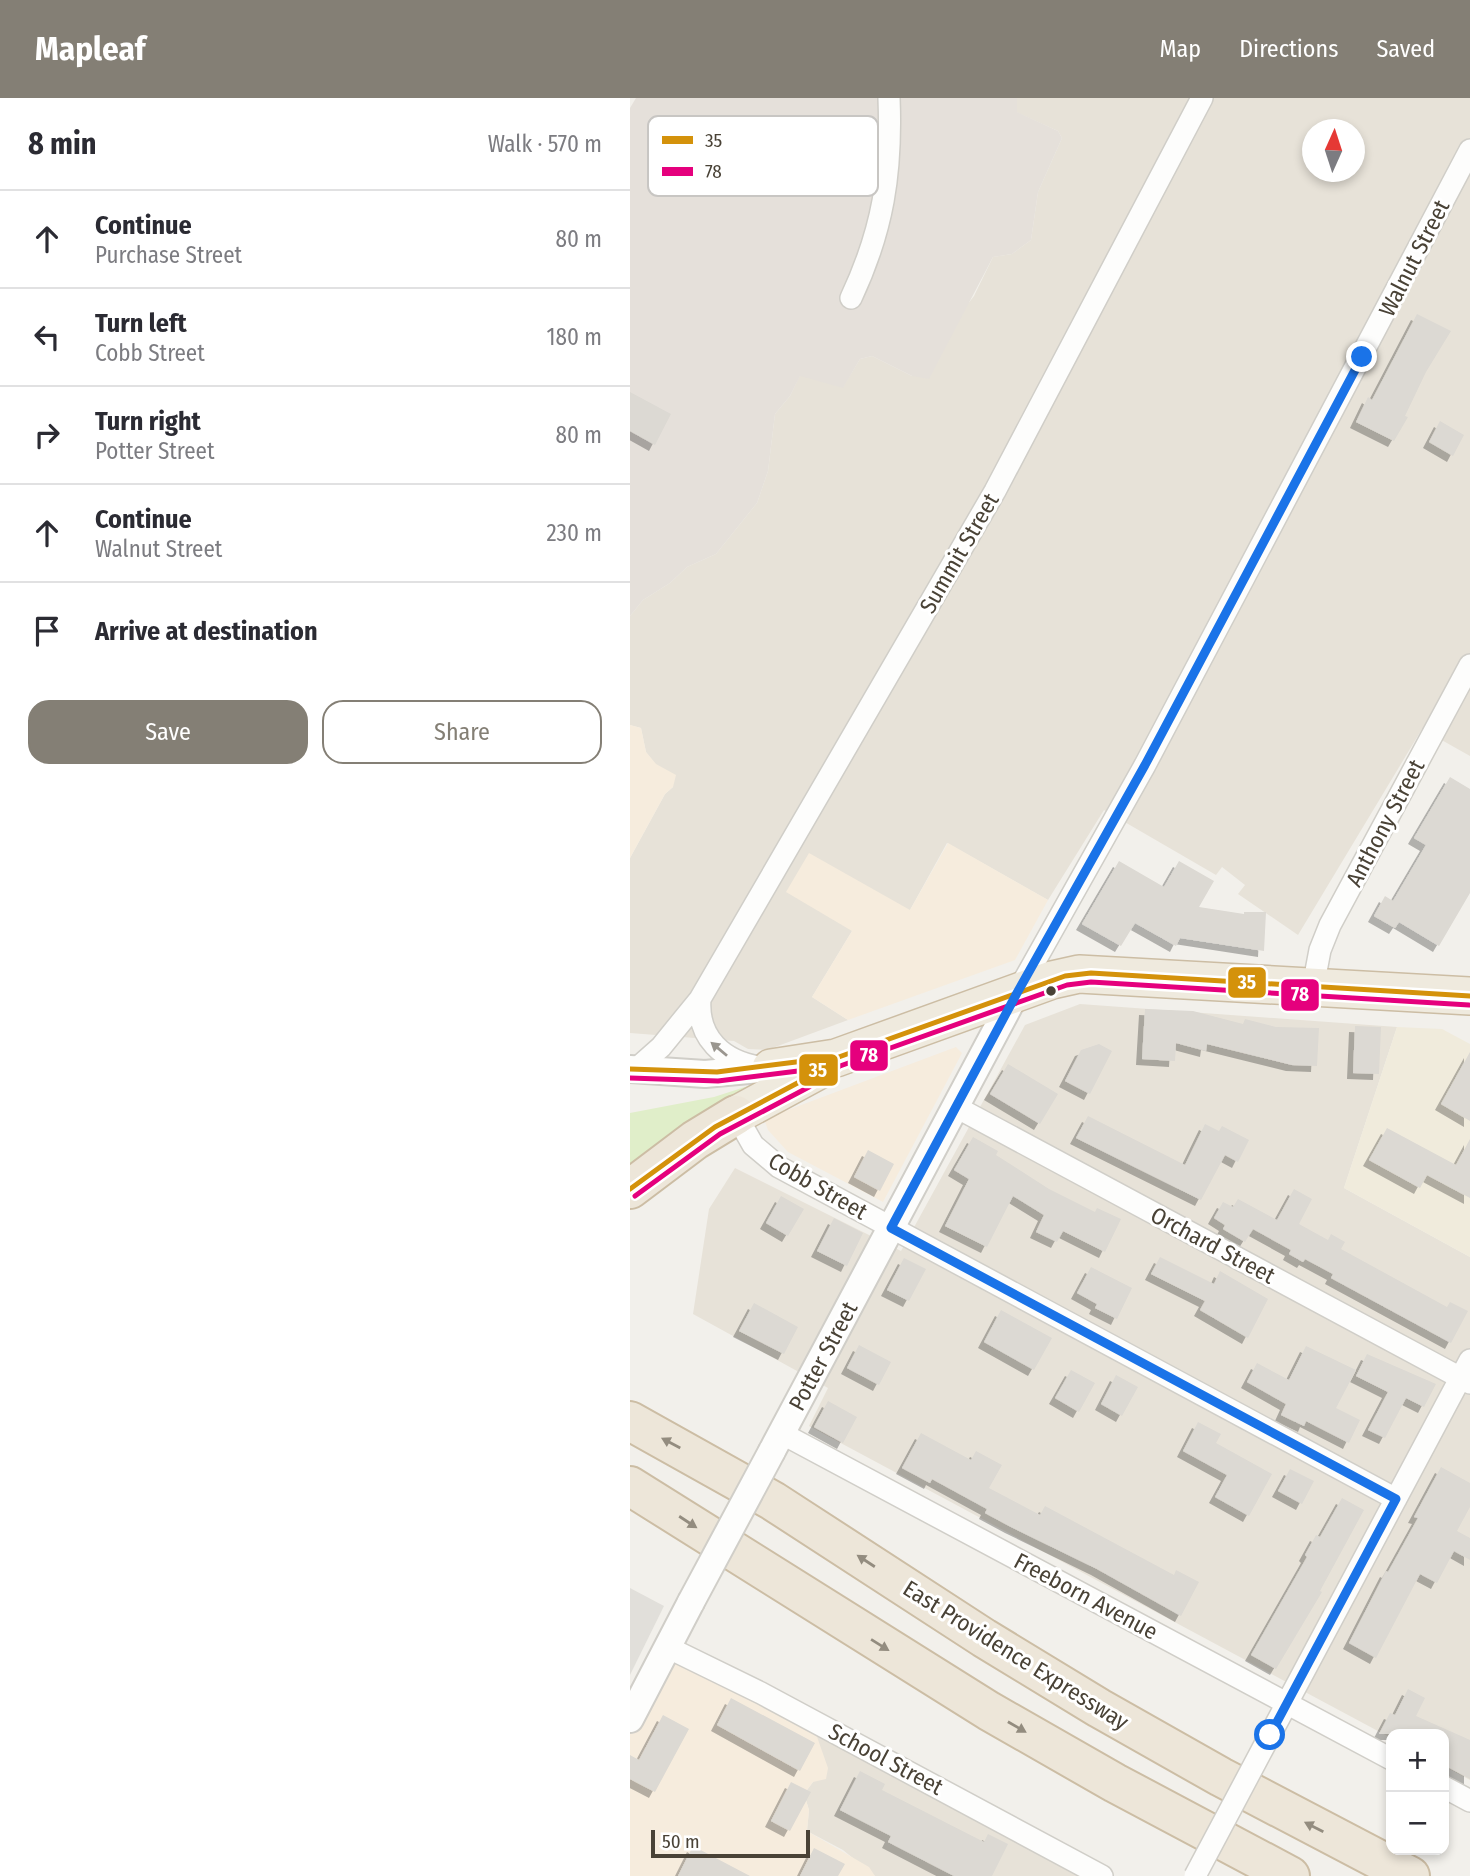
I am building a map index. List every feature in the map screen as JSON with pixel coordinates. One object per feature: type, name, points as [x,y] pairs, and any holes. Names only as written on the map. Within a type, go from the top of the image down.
[{"type":"highway","points":[[771,1068],[836,1058],[1065,976],[1091,973],[1467,998]]},
{"type":"highway","points":[[630,1188],[685,1147],[736,1115],[805,1079],[836,1058]]},
{"type":"highway","name":"East Providence Expressway","points":[[630,1421],[773,1501],[984,1638],[1099,1708],[1251,1793],[1410,1876]]},
{"type":"highway","points":[[630,1486],[979,1705],[1115,1783],[1290,1876]]},
{"type":"street","points":[[851,298],[873,250],[882,214],[891,148],[889,98]]},
{"type":"street","name":"Summit Street","points":[[633,1070],[662,1047],[700,999],[995,491],[1202,98]]},
{"type":"street","name":"Walnut Street","points":[[1017,993],[1145,765],[1470,150]]},
{"type":"street","name":"Anthony Street","points":[[1313,987],[1320,950],[1330,925],[1470,665]]},
{"type":"street","name":"Potter Street","points":[[630,1719],[1017,993]]},
{"type":"street","points":[[700,999],[700,1018],[713,1046],[740,1062],[771,1068]]},
{"type":"street","points":[[633,1070],[705,1074],[771,1068]]},
{"type":"street","name":"Orchard Street","points":[[956,1107],[1467,1374]]},
{"type":"street","name":"Cobb Street","points":[[736,1115],[753,1145],[768,1160],[1396,1499]]},
{"type":"street","points":[[1195,1876],[1396,1499],[1467,1374]]},
{"type":"street","name":"Freeborn Avenue","points":[[777,1442],[1386,1756]]},
{"type":"street","name":"School Street","points":[[667,1647],[761,1693],[1102,1876]]},
{"type":"street","points":[[1449,1790],[1470,1801]]},
{"type":"shaded area","points":[[636,98],[1017,98],[1017,112],[1058,131],[1062,138],[1038,192],[1031,240],[1012,254],[993,257],[929,379],[912,376],[872,356],[860,359],[843,388],[800,376],[790,396],[775,414],[768,471],[757,503],[716,554],[687,567],[670,583],[643,600],[630,616],[630,108]]},
{"type":"shaded area","points":[[1017,98],[1470,98],[1470,756],[1422,729],[1298,935],[1238,894],[1245,885],[1222,867],[1216,875],[1104,810],[1048,900],[947,843],[910,910],[852,931],[812,997],[848,1020],[767,1050],[748,1049],[734,1041],[630,1033],[630,858],[665,794],[673,787],[646,752],[641,728],[630,725],[630,616],[643,600],[670,583],[687,567],[716,554],[757,503],[768,471],[775,414],[790,396],[800,375],[843,387],[860,359],[872,356],[912,376],[974,296],[993,257],[1012,254],[1031,240],[1038,192],[1062,138],[1058,131],[1016,112]]},
{"type":"shaded area","points":[[630,725],[641,728],[646,752],[656,764],[676,775],[673,787],[665,794],[630,858]]},
{"type":"shaded area","points":[[948,843],[1048,900],[1015,960],[848,1020],[812,997],[852,931],[786,892],[809,853],[910,910]]},
{"type":"shaded area","points":[[1080,1004],[1397,1027],[1344,1188],[1470,1257],[1470,1780],[1449,1769],[1449,1729],[1386,1729],[1386,1735],[809,1426],[828,1388],[693,1314],[709,1209],[735,1168],[901,1251],[1025,1025]]},
{"type":"shaded area","points":[[1397,1027],[1442,1029],[1470,1044],[1470,1257],[1344,1188]]},
{"type":"shaded area","points":[[956,1047],[962,1053],[883,1202],[788,1152],[768,1130],[764,1119]]},
{"type":"shaded area","points":[[630,1588],[664,1606],[630,1675]]},
{"type":"shaded area","points":[[667,1650],[816,1734],[828,1768],[826,1779],[813,1782],[804,1794],[809,1810],[807,1831],[869,1867],[875,1876],[630,1876],[630,1719]]},
{"type":"shaded area","points":[[815,1734],[1104,1876],[875,1876],[843,1850],[807,1831],[809,1810],[804,1794],[813,1782]]},
{"type":"green space","points":[[751,1085],[753,1090],[630,1170],[630,1113],[714,1097]]},
{"type":"building","points":[[1417,314],[1451,331],[1426,372],[1405,416],[1408,417],[1394,441],[1356,422],[1368,397],[1372,400]]},
{"type":"building","points":[[630,392],[671,414],[655,445],[630,431]]},
{"type":"building","points":[[1440,421],[1464,435],[1453,456],[1429,442]]},
{"type":"building","points":[[1450,777],[1470,789],[1470,893],[1439,946],[1399,922],[1395,928],[1374,916],[1385,896],[1393,901],[1426,845],[1414,838]]},
{"type":"building","points":[[1119,861],[1164,887],[1179,861],[1214,881],[1199,907],[1244,914],[1266,912],[1264,951],[1180,938],[1176,946],[1135,923],[1121,946],[1082,924]]},
{"type":"building","points":[[1145,1009],[1193,1011],[1243,1024],[1245,1019],[1276,1027],[1319,1028],[1317,1066],[1292,1065],[1207,1044],[1206,1051],[1176,1043],[1175,1061],[1142,1059]]},
{"type":"building","points":[[1355,1026],[1381,1027],[1379,1074],[1353,1073]]},
{"type":"building","points":[[1099,1044],[1112,1051],[1090,1094],[1065,1081],[1081,1050]]},
{"type":"building","points":[[1470,1052],[1470,1121],[1441,1104]]},
{"type":"building","points":[[1008,1064],[1058,1094],[1040,1124],[990,1094]]},
{"type":"building","points":[[1088,1116],[1185,1165],[1205,1124],[1219,1131],[1222,1126],[1249,1140],[1238,1162],[1225,1155],[1201,1200],[1076,1138]]},
{"type":"building","points":[[1387,1128],[1456,1165],[1470,1139],[1470,1198],[1427,1175],[1420,1188],[1369,1160]]},
{"type":"building","points":[[973,1137],[998,1151],[996,1155],[1049,1189],[1095,1212],[1097,1208],[1121,1219],[1105,1252],[1063,1231],[1057,1242],[1036,1232],[1044,1215],[1013,1196],[987,1247],[945,1226],[969,1179],[954,1170]]},
{"type":"building","points":[[868,1150],[894,1164],[880,1191],[854,1177]]},
{"type":"building","points":[[1294,1189],[1312,1199],[1299,1224],[1328,1240],[1331,1234],[1345,1242],[1341,1249],[1447,1307],[1450,1302],[1468,1311],[1451,1343],[1331,1278],[1333,1274],[1289,1254],[1291,1250],[1253,1229],[1245,1242],[1223,1229],[1225,1225],[1214,1218],[1223,1202],[1233,1207],[1238,1199],[1277,1220]]},
{"type":"building","points":[[781,1196],[804,1209],[788,1236],[766,1223]]},
{"type":"building","points":[[834,1218],[863,1233],[847,1266],[817,1251]]},
{"type":"building","points":[[1160,1257],[1214,1284],[1220,1271],[1268,1299],[1248,1338],[1200,1310],[1205,1301],[1151,1274]]},
{"type":"building","points":[[904,1258],[926,1269],[909,1301],[887,1290]]},
{"type":"building","points":[[1091,1267],[1132,1288],[1117,1319],[1095,1308],[1097,1304],[1077,1293]]},
{"type":"building","points":[[754,1303],[798,1327],[784,1354],[739,1331]]},
{"type":"building","points":[[1001,1310],[1052,1338],[1034,1370],[984,1342]]},
{"type":"building","points":[[859,1345],[891,1362],[879,1385],[847,1368]]},
{"type":"building","points":[[1306,1346],[1356,1370],[1336,1408],[1360,1420],[1349,1443],[1306,1421],[1304,1426],[1281,1415],[1286,1404],[1247,1382],[1257,1363],[1289,1380]]},
{"type":"building","points":[[1367,1354],[1436,1384],[1424,1407],[1406,1398],[1385,1438],[1368,1430],[1388,1392],[1356,1376]]},
{"type":"building","points":[[1071,1370],[1095,1383],[1079,1412],[1055,1398]]},
{"type":"building","points":[[1116,1375],[1138,1387],[1122,1416],[1101,1404]]},
{"type":"building","points":[[828,1401],[857,1417],[843,1443],[814,1427]]},
{"type":"building","points":[[1198,1422],[1221,1434],[1216,1443],[1272,1474],[1249,1516],[1215,1497],[1227,1475],[1183,1451]]},
{"type":"building","points":[[921,1433],[971,1460],[976,1451],[1002,1465],[989,1488],[1040,1515],[1045,1506],[1174,1575],[1176,1570],[1199,1582],[1181,1616],[1097,1569],[985,1513],[987,1509],[932,1479],[930,1483],[902,1468]]},
{"type":"building","points":[[1441,1467],[1470,1483],[1470,1507],[1457,1531],[1470,1538],[1470,1560],[1454,1551],[1437,1583],[1420,1574],[1376,1658],[1349,1643],[1386,1571],[1388,1572],[1418,1518],[1414,1517]]},
{"type":"building","points":[[1290,1469],[1314,1481],[1302,1504],[1278,1491]]},
{"type":"building","points":[[1342,1498],[1364,1510],[1320,1591],[1322,1592],[1276,1669],[1251,1655],[1307,1557],[1305,1555],[1316,1535],[1320,1537]]},
{"type":"building","points":[[1408,1689],[1425,1698],[1416,1716],[1445,1729],[1386,1729],[1386,1734],[1379,1734],[1390,1713],[1395,1715]]},
{"type":"building","points":[[731,1698],[815,1743],[800,1771],[717,1725]]},
{"type":"building","points":[[663,1715],[689,1729],[655,1792],[630,1779],[630,1755],[639,1760]]},
{"type":"building","points":[[1449,1731],[1470,1740],[1470,1779],[1449,1768]]},
{"type":"building","points":[[860,1771],[885,1784],[882,1790],[984,1842],[988,1834],[1008,1844],[992,1876],[954,1876],[888,1842],[891,1836],[840,1810]]},
{"type":"building","points":[[791,1782],[811,1792],[790,1831],[771,1821]]},
{"type":"building","points":[[693,1846],[750,1876],[678,1876]]},
{"type":"building","points":[[814,1848],[845,1864],[838,1876],[800,1876]]},
{"type":"transit line","name":"35","points":[[630,1189],[715,1127],[805,1079],[836,1058],[1065,976],[1091,973],[1470,996]]},
{"type":"transit line","name":"78","points":[[635,1196],[720,1134],[809,1087],[840,1066],[1067,985],[1091,982],[1469,1005]]},
{"type":"transit line","name":"35","points":[[630,1069],[717,1072],[804,1061]]},
{"type":"transit line","name":"78","points":[[630,1078],[718,1081],[806,1070]]},
{"type":"route","points":[[1270,1735],[1396,1499],[891,1228],[1017,993],[1145,765],[1362,357]]}]
